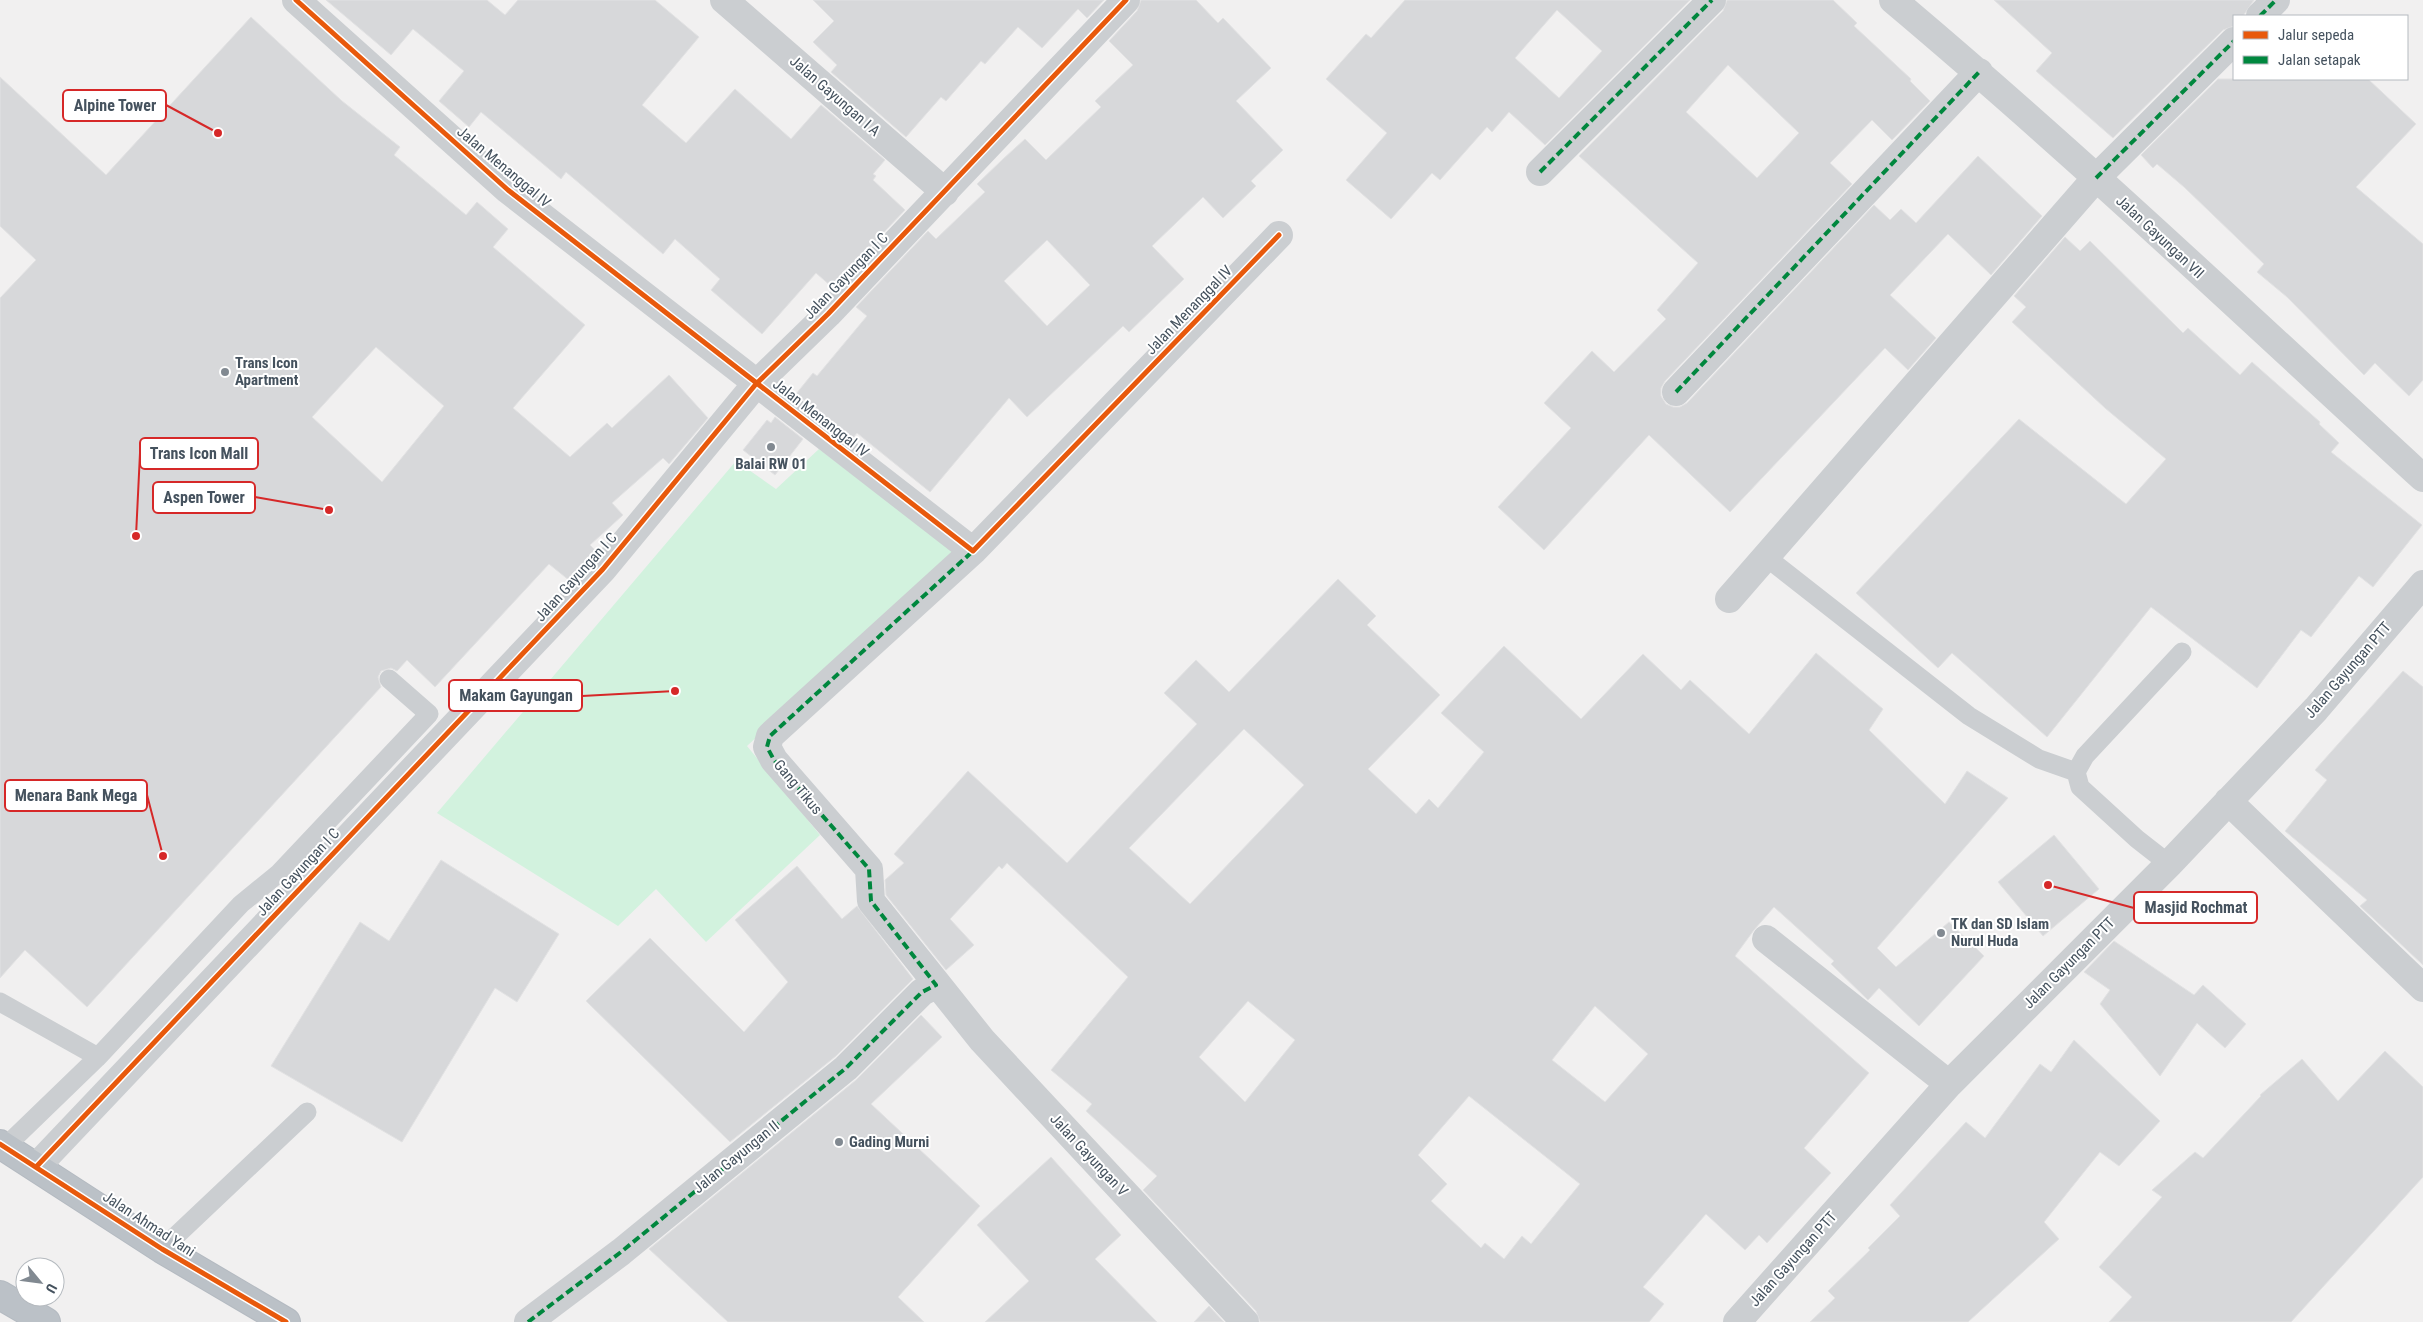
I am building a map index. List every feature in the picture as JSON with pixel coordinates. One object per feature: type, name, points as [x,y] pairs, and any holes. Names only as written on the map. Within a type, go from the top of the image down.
[{"type":"highway","name":"Jalan Ahmad Yani","points":[[2,1146],[37,1166],[162,1249],[286,1322]]},
{"type":"highway","points":[[0,1295],[46,1322]]},
{"type":"street","name":"Jalan Menanggal IV","points":[[296,0],[508,190],[973,551],[1279,235]]},
{"type":"street","name":"Jalan Gayungan I A","points":[[724,0],[945,192]]},
{"type":"street","name":"Jalan Gayungan I C","points":[[37,1166],[603,569],[756,384],[828,314],[1126,0]]},
{"type":"street","points":[[1540,172],[1712,0]]},
{"type":"street","name":"Jalan Gayungan VII","points":[[1893,0],[1979,72],[2423,478]]},
{"type":"street","points":[[2261,15],[2276,0]]},
{"type":"street","points":[[1729,599],[2096,178],[2233,42]]},
{"type":"street","points":[[1676,392],[1979,72]]},
{"type":"street","name":"Gang Tikus","points":[[936,985],[871,902],[871,874],[869,869],[774,760],[767,747],[770,736],[973,551]]},
{"type":"street","name":"Jalan Gayungan PTT","points":[[1737,1322],[1949,1084],[2169,864],[2316,708],[2423,584]]},
{"type":"street","points":[[2228,800],[2423,988]]},
{"type":"street","points":[[1766,939],[1949,1084]]},
{"type":"street","name":"Jalan Gayungan II","points":[[528,1322],[621,1252],[838,1074],[922,992],[936,985]]},
{"type":"street","name":"Jalan Gayungan V","points":[[936,985],[982,1040],[1246,1322]]},
{"type":"lane","points":[[1766,557],[1969,716],[2039,759],[2076,772]]},
{"type":"lane","points":[[2169,864],[2137,839],[2080,787],[2076,772],[2085,756],[2182,652]]},
{"type":"lane","points":[[2,1146],[98,1057],[241,904],[279,873],[429,714],[389,679]]},
{"type":"lane","points":[[0,1002],[98,1057]]},
{"type":"lane","points":[[162,1249],[307,1112]]},
{"type":"green space","points":[[819,449],[955,553],[747,746],[820,835],[706,942],[656,889],[618,926],[437,813],[736,461],[776,489]]},
{"type":"building","points":[[326,0],[487,0],[505,15],[518,0],[655,0],[699,37],[642,105],[686,143],[735,89],[791,139],[821,105],[885,160],[873,174],[876,176],[873,180],[905,210],[832,287],[816,273],[762,334],[711,290],[720,279],[675,239],[663,254],[566,172],[561,179],[481,112],[469,127],[439,101],[464,71],[413,29],[391,55]]},
{"type":"building","points":[[813,0],[1104,0],[1087,18],[1078,9],[1042,48],[1018,27],[985,64],[981,61],[946,101],[941,97],[906,137],[831,72],[837,65],[813,42],[834,21]]},
{"type":"building","points":[[1141,0],[1196,0],[1218,23],[1223,18],[1271,68],[1236,101],[1283,150],[1251,181],[1256,186],[1223,218],[1203,197],[1152,246],[1184,279],[1129,332],[1123,326],[1027,417],[1009,398],[930,492],[857,433],[853,438],[796,394],[813,373],[817,376],[867,316],[856,307],[928,231],[936,239],[985,192],[977,184],[1003,159],[1025,139],[1046,160],[1101,107],[1095,101],[1133,65],[1109,41],[1137,11]],"holes":[[[1047,240],[1090,285],[1047,326],[1004,281]]]},
{"type":"building","points":[[1405,0],[1690,0],[1545,145],[1509,112],[1492,132],[1487,127],[1440,180],[1432,173],[1391,219],[1346,180],[1387,133],[1326,79],[1366,34],[1371,38]],"holes":[[[1557,10],[1602,51],[1559,98],[1515,58]]]},
{"type":"building","points":[[1727,0],[1833,0],[1857,23],[1854,26],[1911,79],[1910,81],[1930,101],[1892,140],[1872,120],[1830,163],[1852,184],[1665,381],[1661,388],[1661,396],[1666,404],[1680,407],[1687,403],[1874,205],[1890,220],[1901,209],[1916,223],[1978,156],[2042,216],[1991,275],[1948,234],[1890,295],[1936,338],[1908,370],[1885,348],[1730,512],[1649,435],[1544,550],[1498,507],[1571,428],[1544,403],[1592,351],[1614,372],[1666,319],[1657,310],[1698,263],[1579,156],[1723,11]],"holes":[[[1728,65],[1799,133],[1757,178],[1686,112]]]},
{"type":"building","points":[[1994,0],[2254,0],[2244,15],[2233,15],[2233,26],[2223,30],[2113,138],[2036,71],[2052,53]]},
{"type":"building","points":[[251,17],[342,101],[400,147],[394,155],[466,215],[477,202],[508,229],[493,247],[585,325],[513,408],[570,457],[607,423],[612,428],[669,375],[708,418],[669,464],[663,458],[612,503],[623,515],[590,545],[597,552],[570,581],[549,564],[435,687],[407,660],[397,671],[391,668],[381,671],[378,677],[381,687],[87,1007],[25,950],[0,978],[0,298],[36,260],[0,226],[0,77],[106,175]],"holes":[[[376,347],[444,406],[382,482],[312,417]]]},
{"type":"building","points":[[2218,79],[2369,80],[2416,124],[2356,187],[2423,244],[2423,380],[2409,396],[2375,363],[2364,375],[2287,297],[2257,272],[2264,264],[2184,187],[2157,164],[2153,168],[2141,155]]},
{"type":"building","points":[[2065,237],[2080,251],[2090,241],[2183,333],[2188,328],[2240,375],[2252,362],[2320,422],[2319,424],[2339,443],[2331,452],[2422,525],[2373,587],[2359,576],[2311,637],[2301,630],[2257,688],[2151,607],[2047,737],[1952,653],[1938,668],[1856,593],[2019,419],[2126,504],[2166,459],[2105,408],[2012,322],[2026,307],[2014,296]]},
{"type":"building","name":"Balai RW 01","points":[[775,417],[803,439],[775,475],[743,450],[767,420],[771,423]]},
{"type":"building","points":[[1338,579],[1376,616],[1367,625],[1440,695],[1368,769],[1416,814],[1429,799],[1438,808],[1484,752],[1441,713],[1504,646],[1581,719],[1643,654],[1681,690],[1690,680],[1749,734],[1816,653],[1883,709],[1869,730],[1945,804],[1967,771],[2008,798],[1877,948],[1896,967],[1949,922],[1984,956],[1919,1026],[1879,988],[1868,1000],[1831,964],[1834,961],[1774,907],[1735,956],[1869,1073],[1804,1148],[1831,1173],[1767,1243],[1759,1235],[1745,1250],[1706,1214],[1643,1287],[1664,1304],[1649,1322],[1260,1322],[1256,1311],[1143,1190],[1157,1176],[1086,1111],[1092,1104],[1051,1070],[1128,977],[1007,863],[1002,869],[999,866],[950,919],[974,945],[946,970],[886,895],[885,880],[904,863],[894,854],[968,771],[1067,863],[1197,724],[1164,693],[1196,660],[1229,692]],"holes":[[[1244,729],[1304,785],[1190,904],[1129,848]],[[1248,1001],[1295,1040],[1245,1102],[1199,1057]],[[1595,1006],[1648,1054],[1605,1102],[1552,1060]],[[1469,1096],[1580,1184],[1531,1244],[1522,1236],[1504,1259],[1485,1243],[1481,1248],[1431,1201],[1447,1184],[1418,1155]]]},
{"type":"building","points":[[2403,671],[2423,687],[2423,965],[2360,906],[2367,900],[2285,831],[2327,780],[2315,770]]},
{"type":"building","points":[[2054,835],[2099,889],[2043,936],[1998,882]]},
{"type":"building","points":[[441,860],[559,934],[517,1002],[495,988],[402,1142],[271,1066],[360,922],[389,941]]},
{"type":"building","points":[[797,866],[842,919],[857,906],[913,979],[836,1056],[730,1142],[586,1001],[650,938],[744,1032],[788,982],[735,920]]},
{"type":"building","points":[[2114,941],[2194,995],[2203,985],[2246,1024],[2225,1048],[2197,1023],[2160,1076],[2100,1004],[2110,990],[2084,972]]},
{"type":"building","name":"Gading Murni","points":[[921,1015],[942,1037],[871,1104],[980,1206],[898,1297],[924,1322],[728,1322],[649,1249],[856,1080]]},
{"type":"building","points":[[2074,1040],[2160,1121],[2119,1166],[2100,1152],[2044,1222],[2059,1239],[1968,1322],[1810,1322],[1835,1298],[1828,1291],[1870,1250],[1868,1248],[1900,1216],[1890,1205],[1966,1122],[1985,1138],[2040,1064],[2051,1072]]},
{"type":"building","points":[[2385,1051],[2423,1087],[2423,1177],[2291,1322],[2109,1322],[2132,1297],[2099,1267],[2162,1197],[2152,1190],[2195,1152],[2203,1158],[2260,1095],[2302,1059],[2338,1101]]},
{"type":"building","points":[[1051,1157],[1121,1235],[1095,1259],[1157,1322],[985,1322],[1029,1281],[977,1225]]},
{"type":"building","points":[[1209,1306],[1224,1322],[1194,1322]]},
{"type":"marked path","points":[[1540,172],[1712,0]]},
{"type":"marked path","points":[[2261,15],[2276,0]]},
{"type":"marked path","points":[[2096,178],[2233,42]]},
{"type":"marked path","points":[[1676,392],[1979,72]]},
{"type":"marked path","points":[[528,1322],[621,1252],[846,1068],[922,992],[936,985],[871,901],[869,869],[774,760],[767,747],[770,736],[973,551]]},
{"type":"cycle path","points":[[296,0],[508,190],[973,551],[1279,235]]},
{"type":"cycle path","points":[[37,1166],[603,569],[756,384],[828,314],[1126,0]]},
{"type":"cycle path","points":[[0,1144],[162,1249],[286,1322]]},
{"type":"place","name":"Alpine Tower","points":[[218,133]]},
{"type":"place","name":"Trans Icon Apartment","points":[[225,372]]},
{"type":"place","name":"Balai RW 01","points":[[771,447]]},
{"type":"place","name":"Aspen Tower","points":[[329,510]]},
{"type":"place","name":"Trans Icon Mall","points":[[136,536]]},
{"type":"place","name":"Makam Gayungan","points":[[675,691]]},
{"type":"place","name":"Menara Bank Mega","points":[[163,856]]},
{"type":"place","name":"Masjid Rochmat","points":[[2048,885]]},
{"type":"place","name":"TK dan SD Islam Nurul Huda","points":[[1941,933]]},
{"type":"place","name":"Gading Murni","points":[[839,1142]]}]
